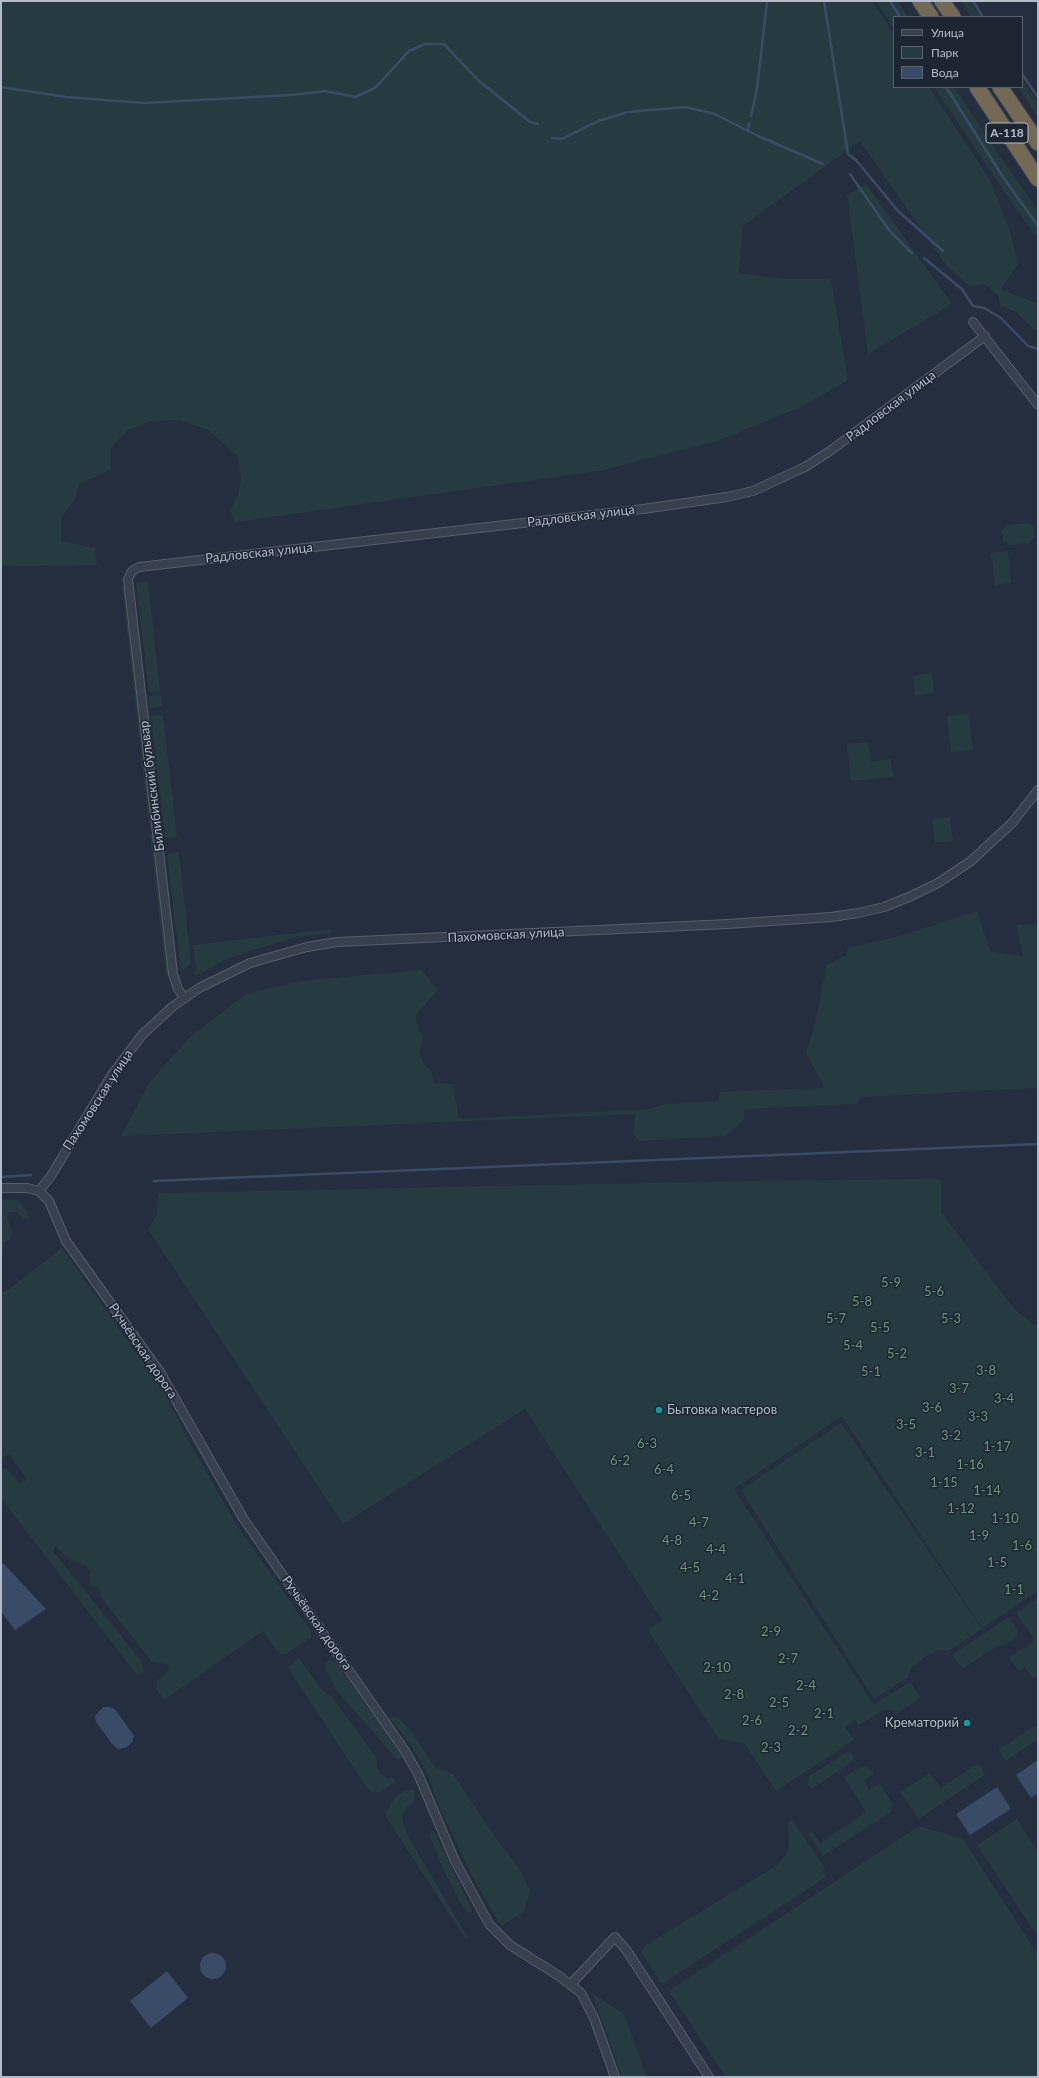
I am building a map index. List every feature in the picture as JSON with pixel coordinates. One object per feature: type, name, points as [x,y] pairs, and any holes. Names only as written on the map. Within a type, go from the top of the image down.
[{"type":"highway","points":[[920,1],[929,16]]},
{"type":"highway","points":[[942,1],[952,16]]},
{"type":"highway","name":"А-118","points":[[978,88],[1038,179]]},
{"type":"highway","name":"А-118","points":[[1001,88],[1038,143]]},
{"type":"street","points":[[973,322],[1038,405]]},
{"type":"street","name":"Радловская улица","points":[[132,571],[139,567],[636,510],[727,497],[754,491],[805,467],[830,452],[985,336]]},
{"type":"street","name":"Билибинский бульвар","points":[[132,571],[128,579],[173,974],[178,989],[184,998]]},
{"type":"street","name":"Пахомовская улица","points":[[39,1191],[51,1176],[93,1105],[126,1055],[142,1035],[184,998],[220,977],[250,963],[307,947],[337,942],[728,924],[831,917],[884,907],[938,883],[971,861],[1012,823],[1038,790]]},
{"type":"street","points":[[1,1188],[27,1188],[39,1191]]},
{"type":"street","name":"Ручьёвская дорога","points":[[39,1191],[49,1200],[66,1241],[160,1372],[243,1518],[405,1751],[418,1774],[455,1861],[489,1924],[510,1945],[570,1984],[580,1993],[588,2006],[615,2077]]},
{"type":"street","points":[[570,1984],[615,1937],[627,1951],[708,2077]]},
{"type":"green space","points":[[1,1],[872,1],[893,32],[893,88],[930,88],[990,180],[1010,231],[1018,264],[1001,289],[1038,304],[1038,328],[1035,330],[1016,312],[1001,306],[998,296],[985,284],[969,286],[946,265],[860,141],[743,226],[739,273],[788,279],[831,279],[848,380],[801,407],[717,441],[599,471],[235,522],[230,510],[238,495],[241,480],[237,456],[208,430],[180,420],[151,421],[128,430],[111,448],[111,470],[80,483],[74,501],[61,518],[61,541],[95,548],[97,565],[1,566]]},
{"type":"green space","points":[[876,1],[898,1],[907,16],[893,16],[893,26]]},
{"type":"green space","points":[[961,1],[970,1],[980,16],[970,16]]},
{"type":"green space","points":[[1023,80],[1038,103],[1038,118],[1019,88],[1023,88]]},
{"type":"green space","points":[[935,88],[955,88],[1001,158],[1038,210],[1038,238],[1014,206]]},
{"type":"green space","points":[[866,184],[952,304],[868,354],[847,195]]},
{"type":"green space","points":[[1028,523],[1034,528],[1035,536],[1030,543],[1009,545],[1003,540],[1002,531],[1007,525]]},
{"type":"green space","points":[[1008,551],[1011,583],[995,585],[991,553]]},
{"type":"green space","points":[[148,582],[160,691],[149,693],[136,583]]},
{"type":"green space","points":[[122,586],[125,586],[152,820],[149,824]]},
{"type":"green space","points":[[932,673],[934,693],[915,696],[913,676]]},
{"type":"green space","points":[[161,695],[162,706],[150,708],[149,696]]},
{"type":"green space","points":[[969,714],[973,750],[951,752],[947,716]]},
{"type":"green space","points":[[163,715],[177,837],[165,838],[151,716]]},
{"type":"green space","points":[[868,742],[871,761],[891,759],[893,777],[851,781],[847,744]]},
{"type":"green space","points":[[950,817],[953,841],[935,843],[932,819]]},
{"type":"green space","points":[[150,833],[153,836],[169,976],[166,976]]},
{"type":"green space","points":[[179,852],[191,963],[181,971],[167,854]]},
{"type":"green space","points":[[977,911],[990,951],[1024,957],[1016,925],[1038,924],[1038,1088],[862,1097],[857,1104],[744,1109],[744,1120],[726,1136],[639,1141],[633,1134],[636,1114],[121,1136],[149,1083],[191,1036],[246,994],[300,981],[422,970],[438,990],[416,1015],[418,1030],[424,1036],[419,1051],[423,1063],[432,1072],[433,1083],[453,1084],[459,1119],[650,1109],[665,1104],[719,1101],[719,1092],[825,1088],[806,1053],[814,1028],[827,965],[847,955],[847,948],[903,935]]},
{"type":"green space","points":[[331,929],[331,933],[297,937],[249,951],[225,960],[196,976],[195,974],[196,965],[193,945]]},
{"type":"green space","points":[[941,1179],[941,1212],[1014,1309],[1035,1325],[1038,1324],[1038,1591],[982,1628],[842,1416],[734,1489],[874,1705],[910,1682],[921,1698],[896,1714],[892,1710],[886,1709],[857,1726],[856,1720],[845,1727],[854,1740],[776,1791],[745,1744],[718,1738],[648,1630],[662,1620],[525,1409],[343,1524],[148,1229],[157,1215],[158,1193],[745,1181]]},
{"type":"green space","points":[[1,1199],[18,1200],[27,1211],[29,1218],[22,1218],[17,1212],[9,1212],[7,1218],[12,1232],[10,1239],[4,1243],[3,1251],[1,1252]]},
{"type":"green space","points":[[62,1248],[165,1394],[189,1441],[236,1524],[311,1631],[311,1637],[286,1654],[281,1654],[277,1651],[263,1631],[164,1700],[156,1688],[157,1681],[168,1671],[170,1665],[152,1662],[101,1597],[98,1587],[90,1585],[90,1571],[85,1565],[68,1558],[56,1546],[53,1551],[141,1661],[144,1671],[137,1675],[1,1498],[2,1469],[7,1469],[20,1484],[27,1479],[9,1454],[1,1459],[1,1292],[8,1290]]},
{"type":"green space","points":[[841,1423],[982,1629],[948,1651],[939,1650],[926,1656],[912,1667],[907,1678],[874,1699],[741,1490]]},
{"type":"green space","points":[[1038,1598],[1038,1675],[1033,1678],[1025,1667],[1019,1671],[1009,1658],[1033,1642],[1033,1637],[1016,1613]]},
{"type":"green space","points":[[1009,1617],[1018,1630],[1017,1637],[1006,1644],[994,1648],[964,1668],[961,1667],[952,1655]]},
{"type":"green space","points":[[299,1658],[321,1689],[332,1697],[376,1757],[377,1768],[381,1774],[388,1779],[393,1778],[396,1782],[380,1792],[371,1792],[365,1785],[290,1671],[289,1666]]},
{"type":"green space","points":[[328,1661],[337,1664],[395,1745],[401,1754],[401,1759],[397,1760],[336,1690],[326,1669],[325,1664]]},
{"type":"green space","points":[[389,1717],[398,1717],[412,1732],[435,1767],[453,1774],[500,1844],[519,1868],[530,1890],[524,1912],[501,1926],[470,1872],[436,1799],[427,1772],[412,1747]]},
{"type":"green space","points":[[1038,1724],[1038,1739],[1006,1761],[998,1750]]},
{"type":"green space","points":[[850,1751],[854,1757],[852,1762],[815,1787],[811,1788],[807,1784],[809,1776]]},
{"type":"green space","points":[[978,1763],[986,1774],[919,1819],[900,1792],[930,1773],[941,1788]]},
{"type":"green space","points":[[866,1766],[874,1774],[864,1781],[870,1790],[880,1784],[892,1803],[892,1811],[823,1856],[808,1834],[812,1832],[820,1843],[866,1812],[844,1777],[861,1767]]},
{"type":"green space","points":[[406,1790],[413,1790],[415,1793],[415,1801],[406,1808],[402,1815],[403,1823],[409,1838],[468,1938],[465,1938],[386,1817],[386,1812],[395,1797]]},
{"type":"green space","points":[[1017,1819],[1038,1852],[1038,1937],[977,1845]]},
{"type":"green space","points":[[792,1820],[825,1868],[826,1877],[662,1984],[641,1952],[646,1945],[776,1866],[786,1855],[789,1845],[788,1822]]},
{"type":"green space","points":[[919,1826],[963,1839],[1038,1955],[1038,2077],[726,2077],[669,1991]]},
{"type":"green space","points":[[431,1831],[434,1831],[472,1910],[471,1913],[467,1912],[459,1900],[444,1871],[429,1835]]},
{"type":"green space","points":[[592,1993],[624,2014],[647,2077],[622,2077]]},
{"type":"water","points":[[3,1563],[46,1609],[15,1630],[1,1612],[1,1565]]},
{"type":"water","points":[[103,1707],[115,1709],[134,1736],[132,1742],[127,1747],[119,1749],[113,1745],[96,1722],[95,1716]]},
{"type":"water","points":[[1038,1760],[1038,1793],[1031,1798],[1016,1775]]},
{"type":"water","points":[[997,1787],[1011,1809],[970,1835],[956,1814]]},
{"type":"water","points":[[213,1953],[222,1957],[226,1966],[222,1975],[213,1979],[204,1975],[200,1966],[204,1957]]},
{"type":"water","points":[[167,1971],[188,1998],[151,2028],[130,2001]]},
{"type":"waterway","points":[[751,116],[757,89],[767,1]]},
{"type":"waterway","points":[[824,1],[848,154],[856,160],[898,211],[943,251]]},
{"type":"waterway","points":[[890,1],[899,16]]},
{"type":"waterway","points":[[973,1],[982,16]]},
{"type":"waterway","points":[[1,87],[66,97],[144,103],[291,95],[326,91],[355,97],[375,88],[409,51],[425,44],[444,44],[478,80],[530,122],[538,124]]},
{"type":"waterway","points":[[1023,75],[1038,97]]},
{"type":"waterway","points":[[947,88],[1003,177],[1038,226]]},
{"type":"waterway","points":[[552,138],[562,139],[598,121],[628,112],[686,107],[715,114],[758,136],[823,164]]},
{"type":"waterway","points":[[748,131],[749,124]]},
{"type":"waterway","points":[[850,174],[889,230],[912,253]]},
{"type":"waterway","points":[[924,258],[962,289],[973,306],[984,308],[1001,318],[1028,346],[1038,349]]},
{"type":"waterway","points":[[154,1181],[1038,1144]]},
{"type":"waterway","points":[[1,1177],[31,1175]]},
{"type":"place","name":"Бытовка мастеров","points":[[659,1410]]},
{"type":"place","name":"Крематорий","points":[[967,1723]]},
{"type":"park label","name":"5-9","points":[[891,1283]]},
{"type":"park label","name":"5-6","points":[[934,1292]]},
{"type":"park label","name":"5-8","points":[[862,1302]]},
{"type":"park label","name":"5-7","points":[[836,1319]]},
{"type":"park label","name":"5-3","points":[[951,1319]]},
{"type":"park label","name":"5-5","points":[[880,1328]]},
{"type":"park label","name":"5-4","points":[[853,1346]]},
{"type":"park label","name":"5-2","points":[[897,1354]]},
{"type":"park label","name":"3-8","points":[[986,1371]]},
{"type":"park label","name":"5-1","points":[[871,1372]]},
{"type":"park label","name":"3-7","points":[[959,1389]]},
{"type":"park label","name":"3-4","points":[[1004,1399]]},
{"type":"park label","name":"3-6","points":[[932,1408]]},
{"type":"park label","name":"3-3","points":[[978,1417]]},
{"type":"park label","name":"3-5","points":[[906,1425]]},
{"type":"park label","name":"3-2","points":[[951,1436]]},
{"type":"park label","name":"6-3","points":[[647,1444]]},
{"type":"park label","name":"1-17","points":[[997,1447]]},
{"type":"park label","name":"3-1","points":[[925,1453]]},
{"type":"park label","name":"6-2","points":[[620,1461]]},
{"type":"park label","name":"1-16","points":[[970,1465]]},
{"type":"park label","name":"6-4","points":[[664,1470]]},
{"type":"park label","name":"1-15","points":[[944,1483]]},
{"type":"park label","name":"1-14","points":[[987,1491]]},
{"type":"park label","name":"6-5","points":[[681,1496]]},
{"type":"park label","name":"1-12","points":[[961,1509]]},
{"type":"park label","name":"1-10","points":[[1005,1519]]},
{"type":"park label","name":"4-7","points":[[699,1523]]},
{"type":"park label","name":"1-9","points":[[979,1536]]},
{"type":"park label","name":"4-8","points":[[672,1541]]},
{"type":"park label","name":"1-6","points":[[1022,1546]]},
{"type":"park label","name":"4-4","points":[[716,1550]]},
{"type":"park label","name":"1-5","points":[[997,1563]]},
{"type":"park label","name":"4-5","points":[[690,1568]]},
{"type":"park label","name":"4-1","points":[[735,1579]]},
{"type":"park label","name":"1-1","points":[[1014,1590]]},
{"type":"park label","name":"4-2","points":[[709,1596]]},
{"type":"park label","name":"2-9","points":[[771,1632]]},
{"type":"park label","name":"2-7","points":[[788,1659]]},
{"type":"park label","name":"2-10","points":[[717,1668]]},
{"type":"park label","name":"2-4","points":[[806,1686]]},
{"type":"park label","name":"2-8","points":[[734,1695]]},
{"type":"park label","name":"2-5","points":[[779,1703]]},
{"type":"park label","name":"2-1","points":[[824,1714]]},
{"type":"park label","name":"2-6","points":[[752,1721]]},
{"type":"park label","name":"2-2","points":[[798,1731]]},
{"type":"park label","name":"2-3","points":[[771,1748]]}]
